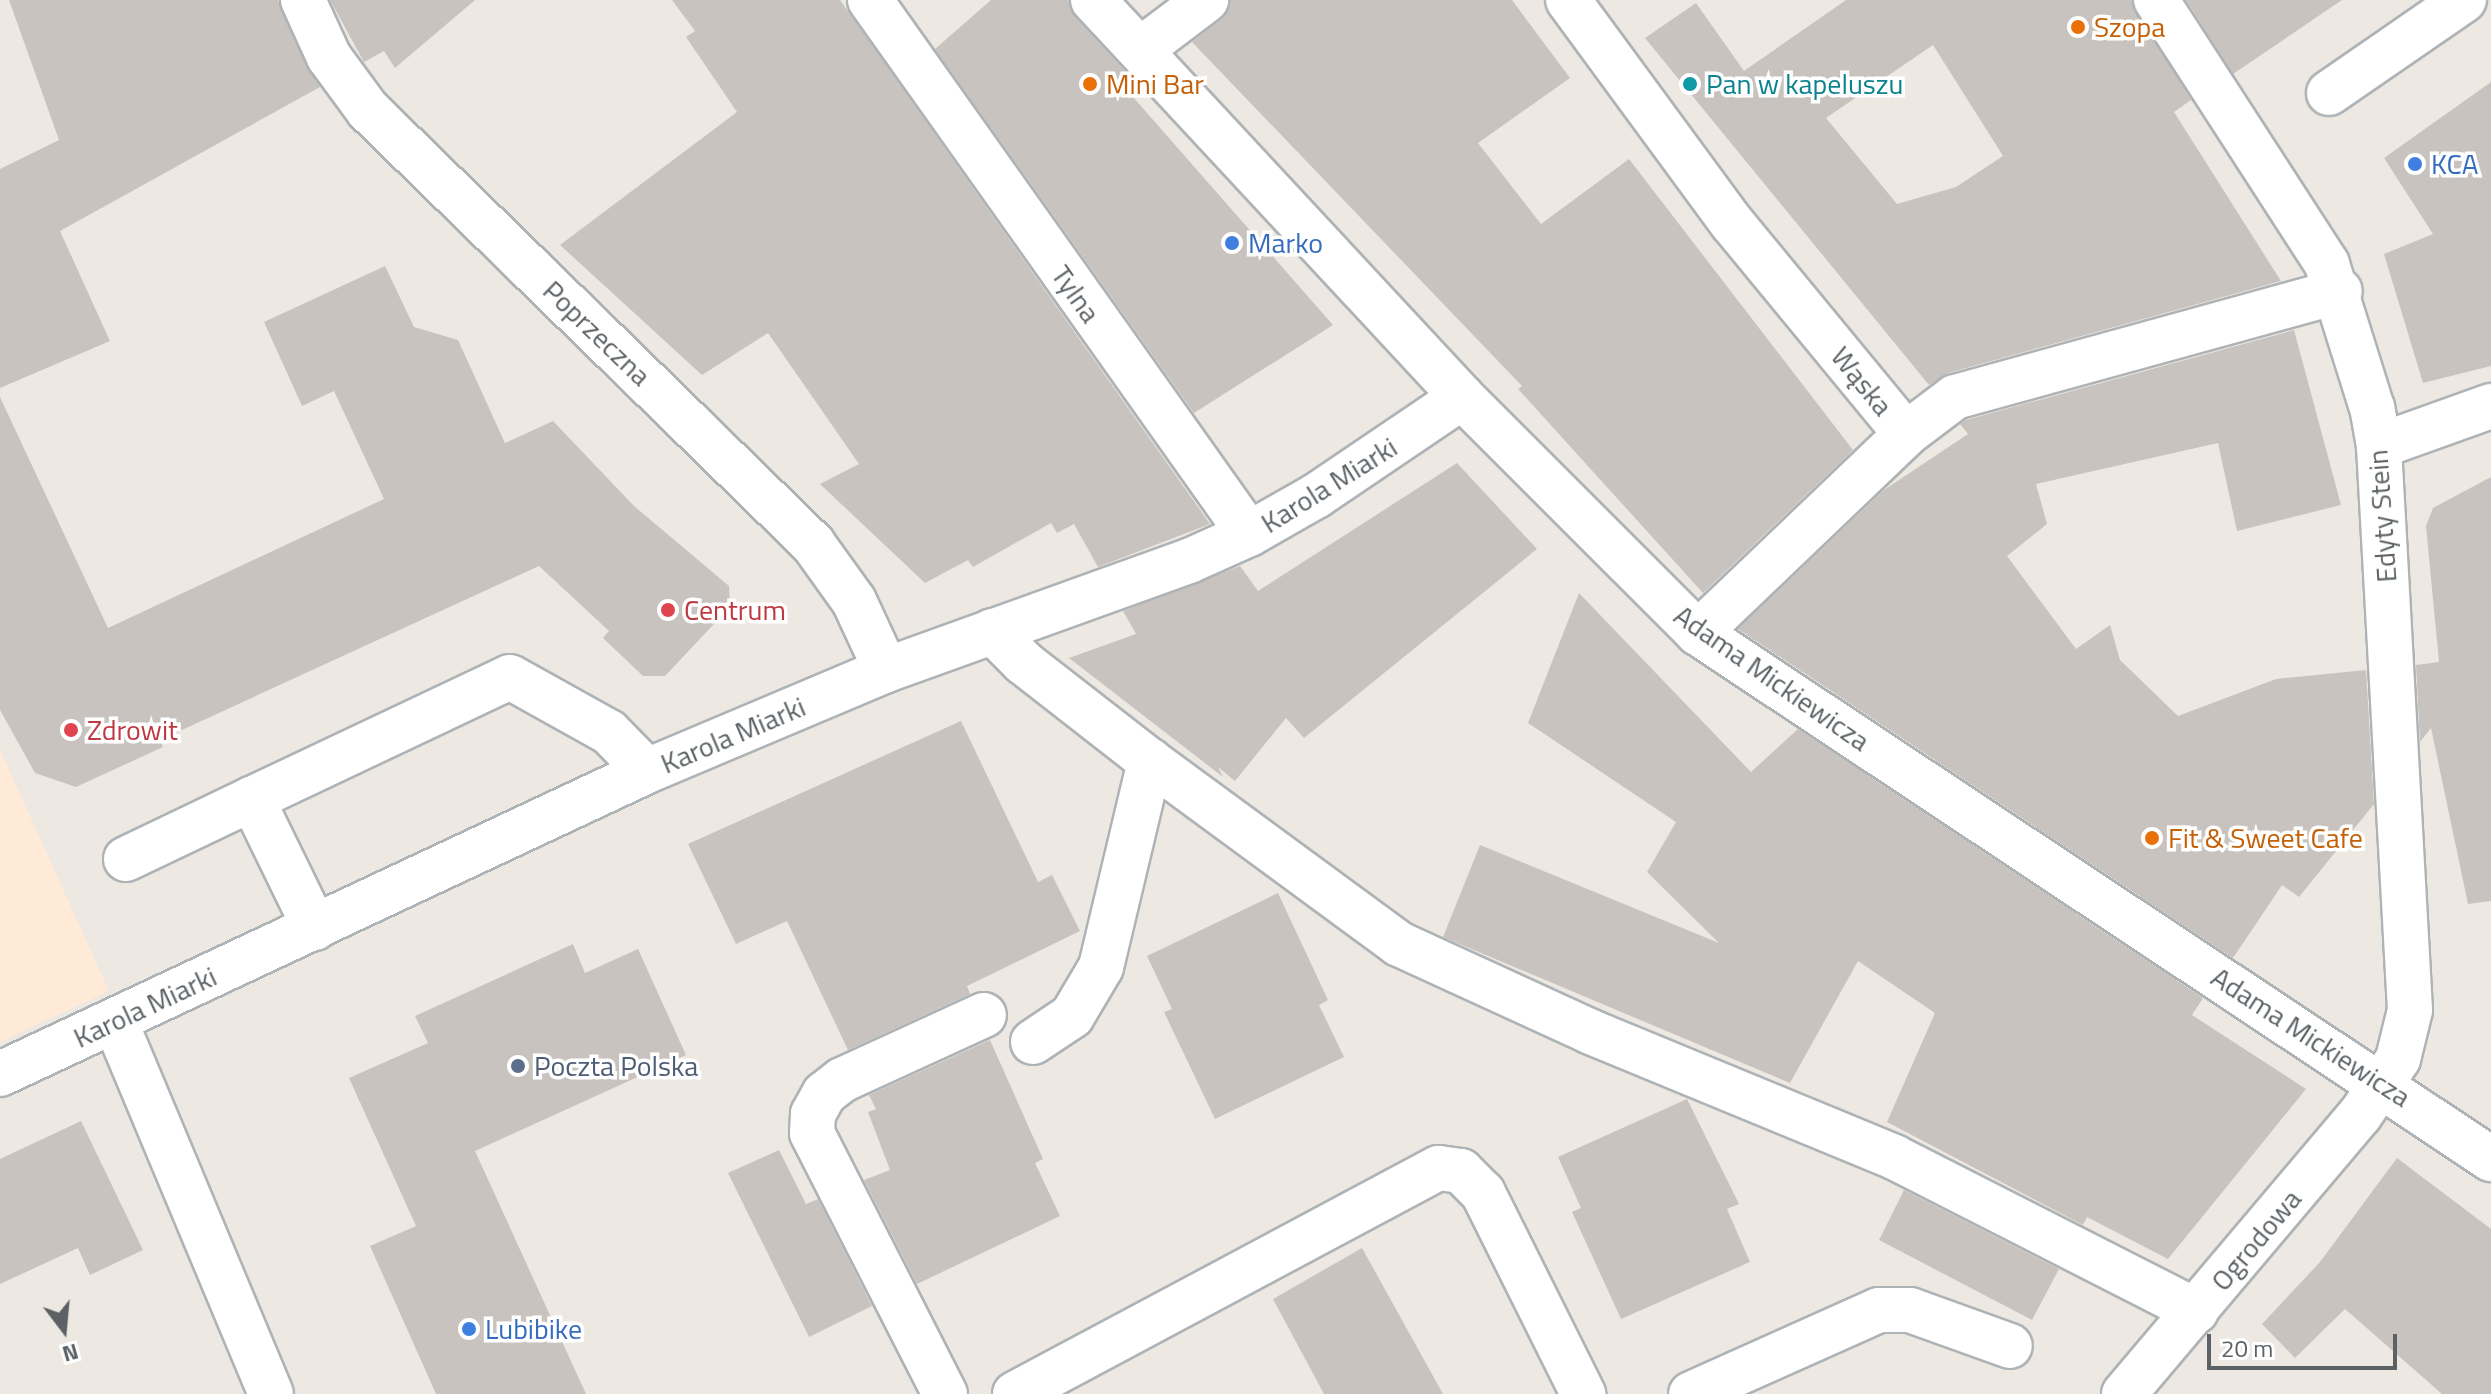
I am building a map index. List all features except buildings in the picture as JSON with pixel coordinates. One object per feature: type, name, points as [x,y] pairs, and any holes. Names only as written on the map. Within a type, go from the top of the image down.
[{"type":"street","name":"Poprzeczna","points":[[303,0],[329,57],[368,110],[813,544],[854,601],[886,670]]},
{"type":"street","name":"Tylna","points":[[870,0],[1249,534]]},
{"type":"street","name":"Adama Mickiewicza","points":[[1093,0],[1462,397],[1698,633],[2384,1083],[2491,1159]]},
{"type":"street","points":[[1140,50],[1206,0]]},
{"type":"street","name":"Wąska","points":[[1568,0],[1732,223],[1906,434],[1935,410],[1977,389],[2340,291]]},
{"type":"street","name":"Edyty Stein","points":[[2156,0],[2307,231],[2340,291],[2379,446],[2410,1010],[2398,1059],[2384,1083]]},
{"type":"street","points":[[2329,93],[2464,0]]},
{"type":"street","name":"Karola Miarki","points":[[0,1074],[647,771],[886,670],[1189,561],[1249,534],[1316,496],[1462,397]]},
{"type":"street","points":[[2379,446],[2491,406]]},
{"type":"street","points":[[1698,633],[1906,434]]},
{"type":"street","points":[[992,631],[1024,663],[1150,761],[1399,944],[1591,1032],[1894,1157],[2196,1311]]},
{"type":"street","points":[[126,859],[510,677],[609,732],[647,771]]},
{"type":"street","points":[[1033,1042],[1072,1016],[1101,967],[1150,761]]},
{"type":"street","points":[[252,799],[315,928]]},
{"type":"street","points":[[945,1394],[812,1133],[813,1114],[824,1094],[842,1080],[984,1015]]},
{"type":"street","points":[[115,1021],[271,1394]]},
{"type":"street","name":"Ogrodowa","points":[[2124,1394],[2384,1083]]},
{"type":"street","points":[[1015,1394],[1439,1168],[1461,1171],[1483,1193],[1583,1394]]},
{"type":"street","points":[[1691,1394],[1879,1310],[1910,1310],[2010,1346]]},
{"type":"shaded area","points":[[0,750],[109,991],[0,1042]]},
{"type":"place","name":"Szopa","points":[[2078,27]]},
{"type":"place","name":"Mini Bar","points":[[1090,84]]},
{"type":"place","name":"Pan w kapeluszu","points":[[1690,84]]},
{"type":"place","name":"KCA","points":[[2415,164]]},
{"type":"place","name":"Marko","points":[[1232,243]]},
{"type":"place","name":"Centrum","points":[[668,610]]},
{"type":"place","name":"Zdrowit","points":[[71,730]]},
{"type":"place","name":"Fit & Sweet Cafe","points":[[2152,838]]},
{"type":"place","name":"Poczta Polska","points":[[518,1066]]},
{"type":"place","name":"Lubibike","points":[[469,1329]]}]
